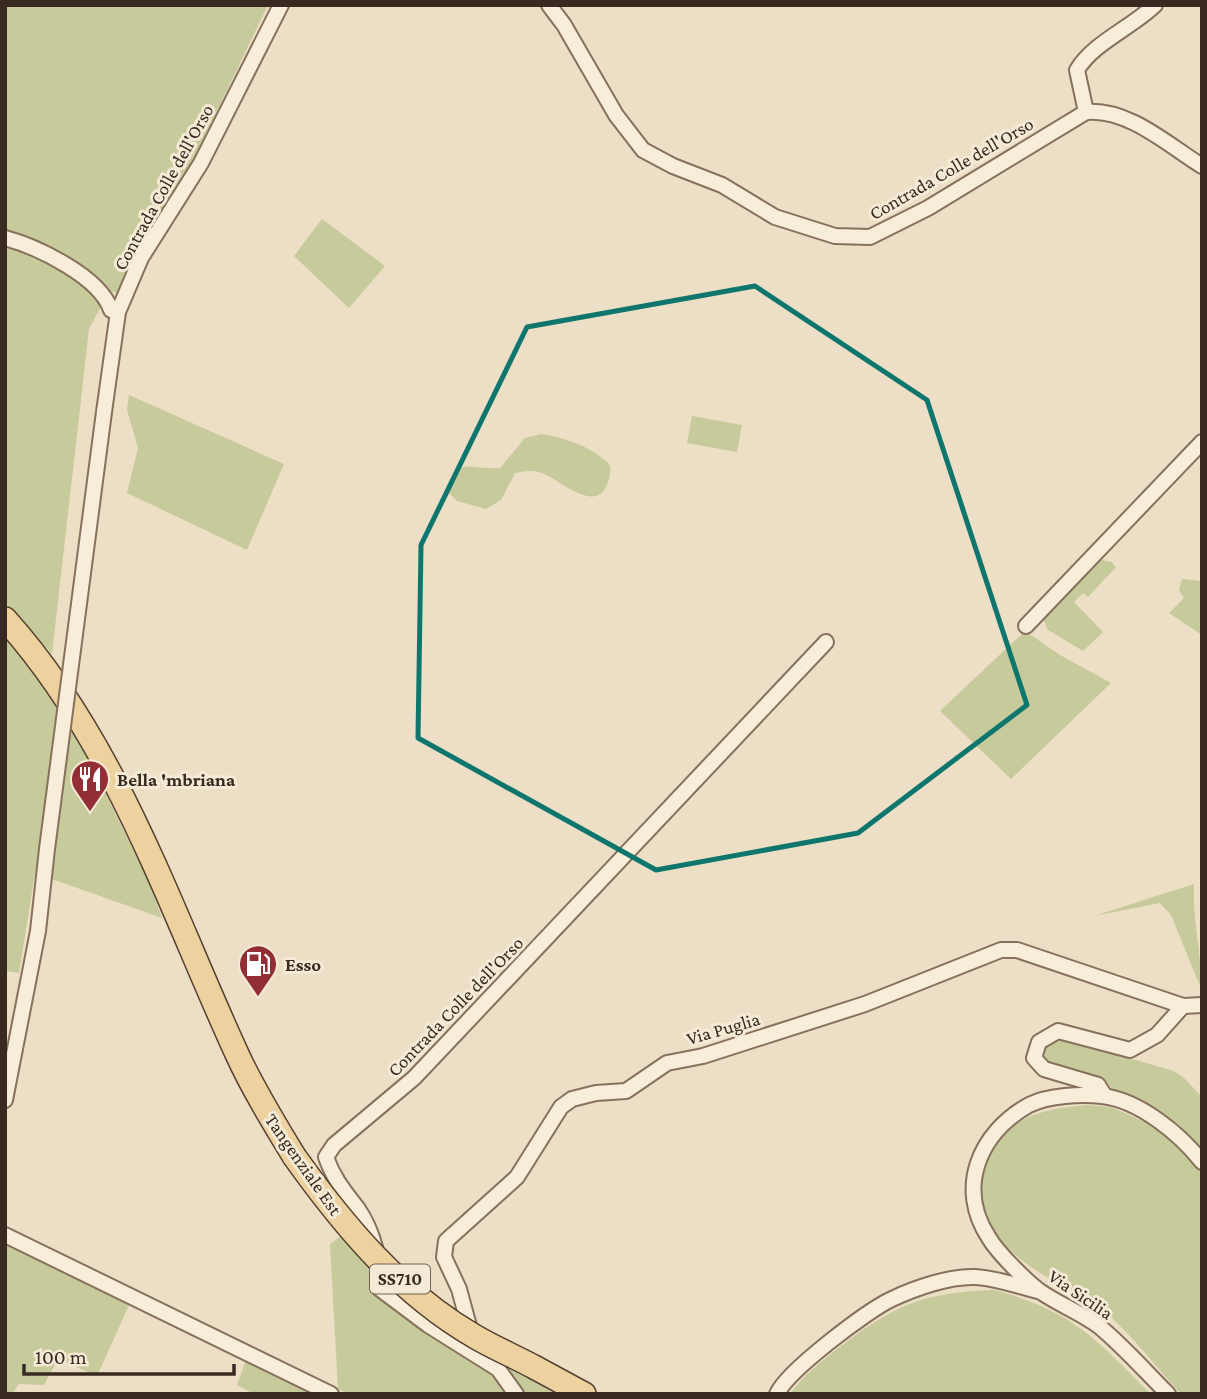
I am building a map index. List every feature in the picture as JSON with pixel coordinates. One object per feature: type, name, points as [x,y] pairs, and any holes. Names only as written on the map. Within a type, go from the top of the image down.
[{"type":"main road","name":"Tangenziale Est","points":[[5,619],[54,678],[107,768],[193,951],[237,1055],[294,1156],[329,1205],[389,1270],[472,1335],[584,1394]]},
{"type":"street","name":"Contrada Colle dell'Orso","points":[[5,1100],[38,931],[117,312],[141,258],[201,163],[281,5]]},
{"type":"street","name":"Contrada Colle dell'Orso","points":[[549,5],[564,25],[616,114],[643,150],[673,166],[722,185],[775,218],[835,236],[870,237],[928,208],[1086,112]]},
{"type":"street","points":[[1156,5],[1135,24],[1087,54],[1077,70],[1086,112],[1105,112],[1129,120],[1202,166]]},
{"type":"street","name":"Contrada Colle dell'Orso","points":[[5,238],[27,244],[86,279],[106,296],[111,310],[117,312]]},
{"type":"street","points":[[1026,626],[1202,442]]},
{"type":"street","name":"Contrada Colle dell'Orso","points":[[516,1394],[498,1369],[380,1289],[380,1271],[370,1234],[359,1211],[331,1173],[326,1157],[334,1145],[414,1079],[826,642]]},
{"type":"street","name":"Via Puglia","points":[[476,1355],[459,1289],[444,1257],[446,1241],[517,1177],[561,1107],[572,1099],[596,1093],[626,1091],[667,1063],[703,1056],[864,1004],[1002,950],[1017,950],[1183,1006],[1202,1005]]},
{"type":"street","points":[[1105,1096],[1098,1085],[1044,1069],[1034,1058],[1039,1042],[1058,1031],[1130,1050],[1157,1035],[1183,1006]]},
{"type":"street","name":"Via Sicilia","points":[[1168,1394],[1100,1327],[1038,1291],[990,1240],[972,1197],[976,1163],[998,1128],[1031,1104],[1075,1095],[1105,1096],[1146,1113],[1172,1129],[1202,1163]]},
{"type":"street","points":[[5,1235],[331,1394]]},
{"type":"street","points":[[777,1394],[782,1383],[831,1342],[890,1299],[936,1284],[974,1277],[1038,1291]]},
{"type":"highlighted area","points":[[755,286],[927,400],[1027,705],[858,833],[656,870],[418,738],[421,545],[527,327]]},
{"type":"green space","points":[[5,5],[268,5],[189,169],[136,254],[118,293],[109,291],[89,329],[52,654],[5,602]]},
{"type":"green space","points":[[322,219],[385,266],[349,308],[294,256]]},
{"type":"green space","points":[[129,395],[284,464],[247,550],[127,493],[138,448],[127,410]]},
{"type":"green space","points":[[692,416],[742,425],[737,452],[687,443]]},
{"type":"green space","points":[[541,434],[565,439],[594,452],[606,461],[610,471],[606,488],[599,495],[580,494],[542,473],[528,471],[515,473],[501,500],[486,509],[457,501],[449,493],[455,473],[460,468],[500,468],[525,438]]},
{"type":"green space","points":[[1098,559],[1111,562],[1116,567],[1088,597],[1083,593],[1074,602],[1103,632],[1083,651],[1048,630],[1041,614]]},
{"type":"green space","points":[[1182,579],[1202,581],[1202,635],[1169,613],[1184,598],[1179,590]]},
{"type":"green space","points":[[1025,631],[1060,655],[1111,683],[1011,779],[940,711]]},
{"type":"green space","points":[[5,632],[80,741],[146,875],[162,918],[35,873],[19,973],[5,971]]},
{"type":"green space","points":[[1194,884],[1202,991],[1171,915],[1160,903],[1094,916]]},
{"type":"green space","points":[[1067,1040],[1174,1071],[1184,1078],[1202,1097],[1202,1152],[1179,1125],[1161,1113],[1116,1094],[1108,1083],[1098,1077],[1053,1067],[1044,1061],[1042,1052],[1046,1043]]},
{"type":"green space","points":[[1088,1105],[1111,1107],[1154,1126],[1178,1143],[1202,1172],[1202,1394],[1181,1394],[1108,1315],[1084,1297],[1028,1265],[1000,1238],[990,1223],[981,1188],[984,1170],[1000,1138],[1010,1128],[1034,1115],[1060,1108]]},
{"type":"green space","points":[[341,1236],[419,1308],[500,1362],[562,1394],[348,1394],[338,1389],[330,1244]]},
{"type":"green space","points":[[5,1241],[130,1303],[97,1376],[58,1359],[44,1385],[19,1384],[12,1394],[5,1394]]},
{"type":"green space","points":[[995,1290],[1045,1308],[1082,1329],[1151,1394],[790,1394],[807,1374],[827,1357],[895,1310],[949,1294]]},
{"type":"green space","points":[[246,1360],[322,1394],[254,1394],[237,1385]]},
{"type":"place","name":"Bella 'mbriana","points":[[90,813]]},
{"type":"place","name":"Esso","points":[[258,998]]}]
